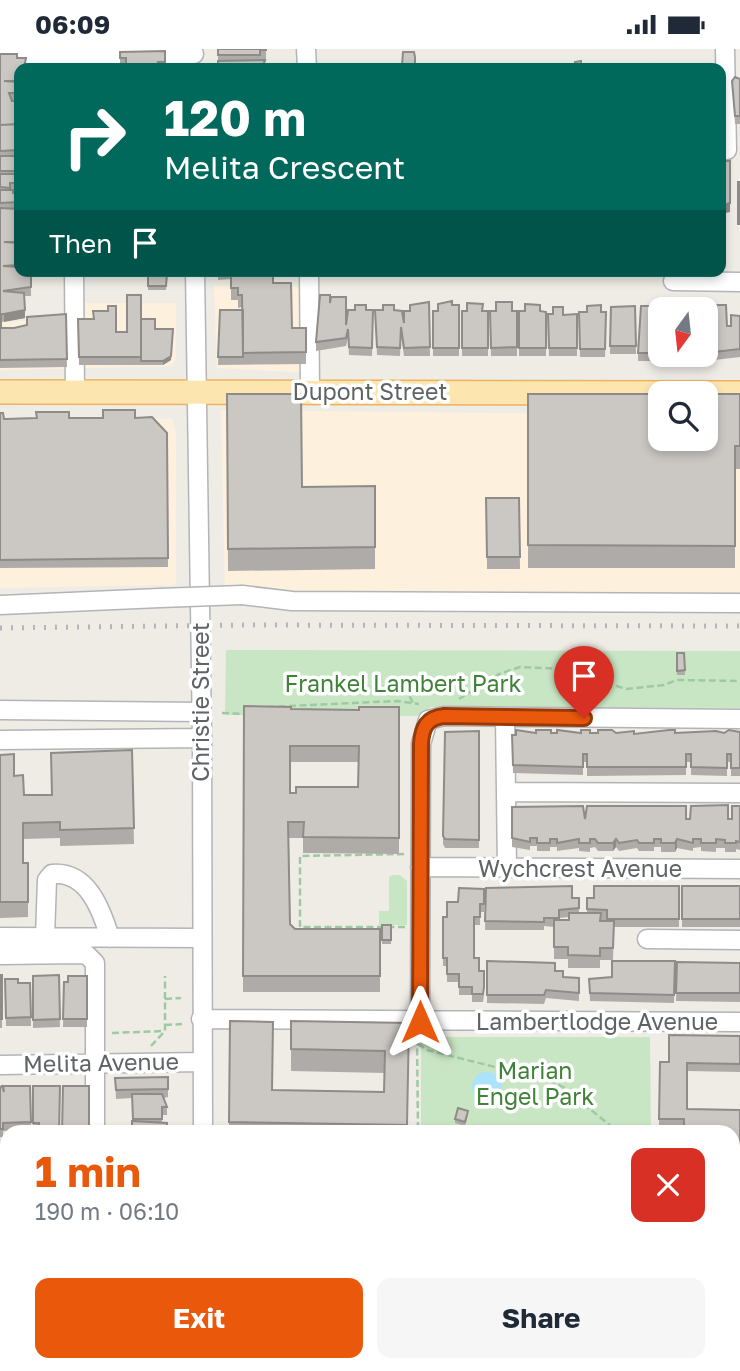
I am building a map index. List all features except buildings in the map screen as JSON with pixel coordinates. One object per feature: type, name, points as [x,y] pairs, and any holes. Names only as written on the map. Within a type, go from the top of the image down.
[{"type":"main road","name":"Dupont Street","points":[[0,392],[740,393]]},
{"type":"street","points":[[729,151],[727,49],[740,51]]},
{"type":"street","points":[[0,55],[73,61],[194,57]]},
{"type":"street","points":[[74,277],[75,392]]},
{"type":"street","name":"Christie Street","points":[[195,277],[202,712],[203,1125]]},
{"type":"street","points":[[309,277],[310,393]]},
{"type":"street","points":[[673,281],[740,282]]},
{"type":"street","points":[[0,605],[242,595],[292,601],[740,603]]},
{"type":"street","points":[[0,710],[202,712]]},
{"type":"street","points":[[419,1029],[414,860],[424,726],[434,717],[444,716],[740,719]]},
{"type":"street","points":[[505,717],[506,869]]},
{"type":"street","points":[[0,740],[202,738]]},
{"type":"street","points":[[506,792],[740,793]]},
{"type":"street","name":"Wychcrest Avenue","points":[[414,860],[506,869],[740,869]]},
{"type":"street","points":[[45,937],[47,880],[52,874],[63,873],[75,876],[83,884],[99,910],[110,937]]},
{"type":"street","points":[[0,937],[201,938]]},
{"type":"street","points":[[647,939],[740,940]]},
{"type":"street","points":[[0,955],[81,954],[92,958],[96,970],[95,1125]]},
{"type":"street","name":"Lambertlodge Avenue","points":[[201,1019],[419,1029],[740,1023]]},
{"type":"street","name":"Melita Avenue","points":[[0,1065],[203,1062]]},
{"type":"path","points":[[453,703],[499,674],[520,667],[565,669],[626,689],[664,685],[677,680],[740,681]]},
{"type":"path","points":[[298,686],[396,687],[407,691],[415,705]]},
{"type":"path","points":[[264,707],[397,701],[415,705],[427,704]]},
{"type":"path","points":[[222,713],[255,714]]},
{"type":"path","points":[[408,927],[300,927],[300,856],[414,860]]},
{"type":"path","points":[[148,1049],[165,1031],[165,976]]},
{"type":"path","points":[[165,999],[181,998]]},
{"type":"path","points":[[165,1025],[182,1024]]},
{"type":"path","points":[[418,1125],[419,1029]]},
{"type":"path","points":[[112,1033],[165,1031]]},
{"type":"path","points":[[418,1044],[427,1049],[551,1081],[609,1125]]},
{"type":"shaded area","points":[[214,286],[314,287],[315,373],[217,368]]},
{"type":"shaded area","points":[[79,303],[176,303],[176,357],[172,366],[0,370],[0,322],[71,319]]},
{"type":"shaded area","points":[[221,410],[648,415],[648,451],[718,451],[718,430],[740,416],[740,597],[225,591]]},
{"type":"shaded area","points":[[0,417],[172,419],[176,432],[176,585],[0,588]]},
{"type":"green space","name":"Frankel Lambert Park","points":[[226,650],[740,651],[740,708],[431,707],[417,716],[225,715]]},
{"type":"green space","points":[[400,875],[407,881],[407,925],[379,925],[379,911],[389,911],[389,877]]},
{"type":"green space","name":"Marian Engel Park","points":[[421,1037],[650,1037],[651,1125],[421,1125]]},
{"type":"water","points":[[487,1072],[498,1076],[502,1087],[498,1098],[487,1102],[476,1098],[472,1087],[476,1076]]},
{"type":"railway","points":[[0,628],[244,625],[740,626]]},
{"type":"route","points":[[420,1022],[421,734],[424,726],[428,720],[444,716],[584,718]]}]
